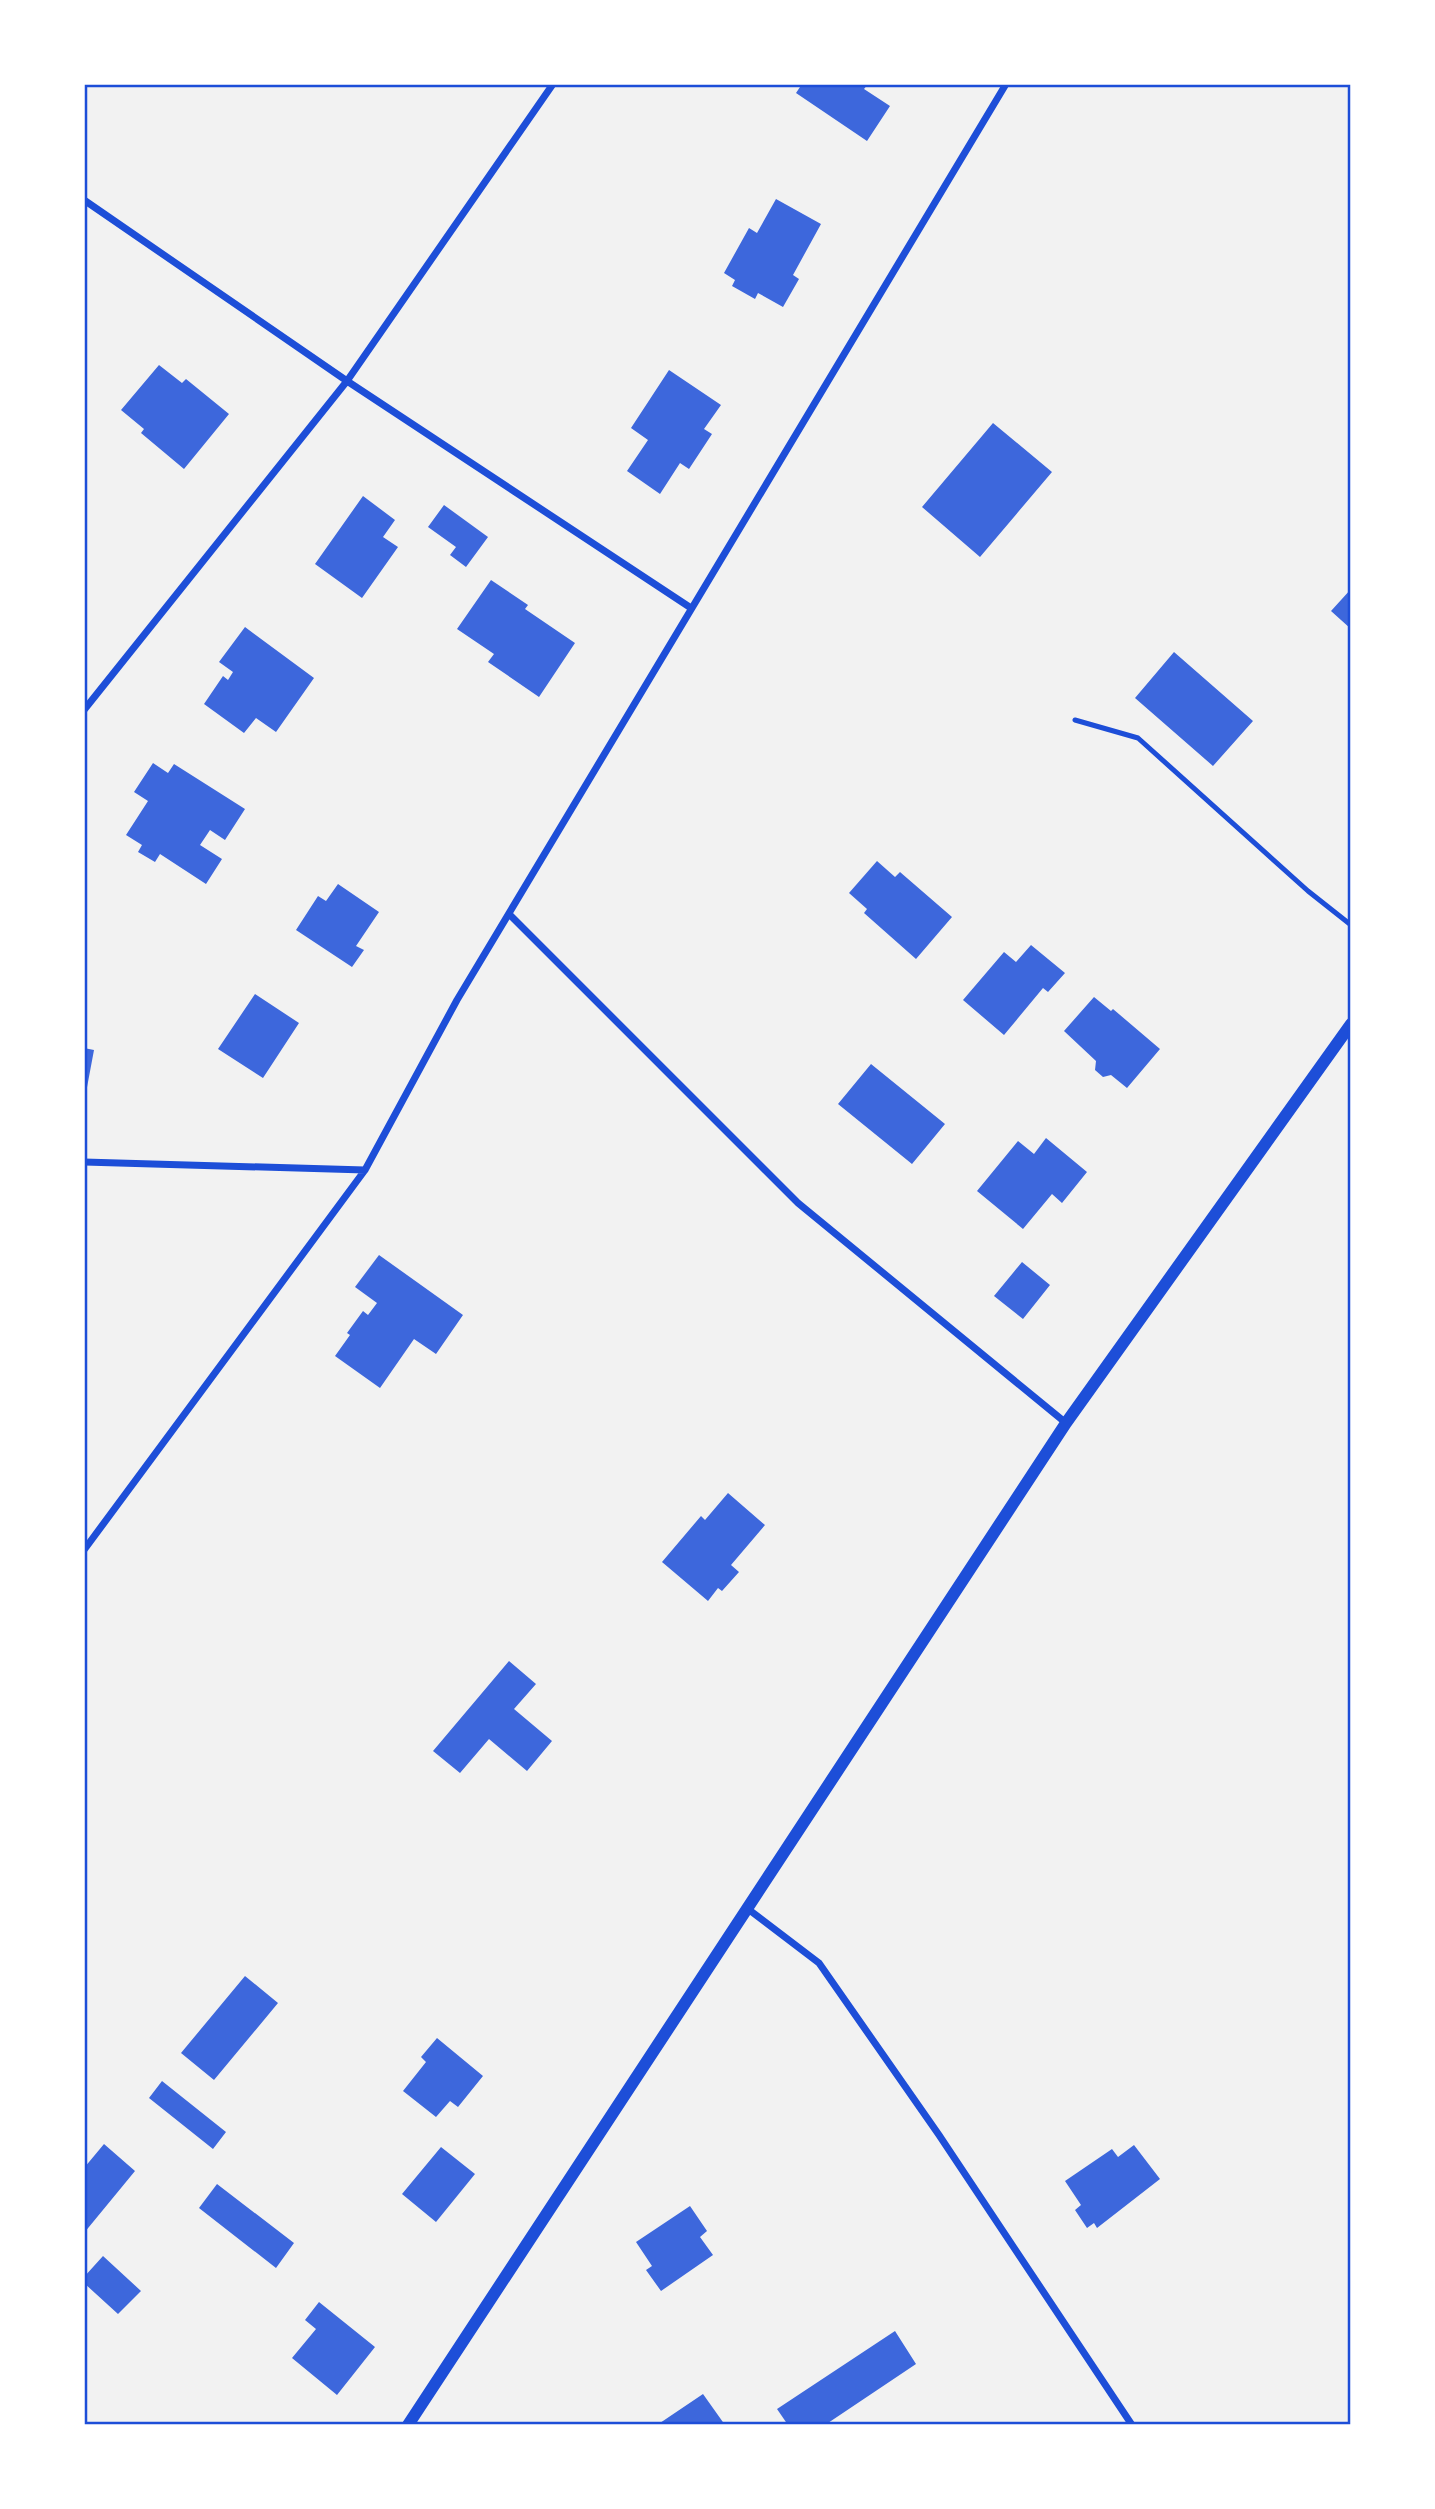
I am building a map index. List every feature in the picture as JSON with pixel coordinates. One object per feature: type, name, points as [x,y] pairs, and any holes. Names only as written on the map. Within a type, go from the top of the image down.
[{"type":"street","points":[[84,710],[347,381],[553,84]]},
{"type":"street","points":[[84,1550],[365,1170],[457,1000],[1006,84]]},
{"type":"street","points":[[84,200],[347,381],[691,608]]},
{"type":"street","points":[[509,914],[798,1203],[1066,1423]]},
{"type":"street","points":[[408,2425],[1066,1423],[1351,1024]]},
{"type":"street","points":[[84,1161],[365,1170]]},
{"type":"street","points":[[748,1909],[819,1964],[939,2134],[1132,2425]]},
{"type":"lane","points":[[1075,720],[1138,738],[1308,891],[1351,925]]},
{"type":"building","points":[[802,84],[868,84],[864,89],[890,106],[867,141],[796,93]]},
{"type":"building","points":[[776,199],[821,224],[793,275],[799,279],[783,307],[758,293],[755,299],[732,286],[735,280],[724,273],[749,228],[757,233]]},
{"type":"building","points":[[159,365],[182,383],[186,379],[229,414],[184,469],[141,433],[144,429],[121,410]]},
{"type":"building","points":[[669,370],[721,405],[704,429],[712,434],[689,469],[680,463],[660,494],[627,471],[648,440],[631,428]]},
{"type":"building","points":[[993,423],[1052,472],[980,557],[922,507]]},
{"type":"building","points":[[363,496],[395,520],[383,537],[398,547],[362,598],[315,564]]},
{"type":"building","points":[[444,505],[488,537],[466,567],[450,555],[456,547],[428,527]]},
{"type":"building","points":[[491,580],[528,605],[525,609],[575,643],[539,697],[488,662],[494,654],[457,629]]},
{"type":"building","points":[[1351,589],[1351,629],[1331,611]]},
{"type":"building","points":[[245,627],[314,678],[276,732],[256,718],[244,733],[204,704],[223,676],[228,680],[233,672],[219,662]]},
{"type":"building","points":[[1174,652],[1253,721],[1213,766],[1135,698]]},
{"type":"building","points":[[153,763],[168,773],[174,764],[245,809],[225,840],[210,830],[200,845],[222,859],[206,884],[160,854],[155,862],[138,852],[142,845],[126,835],[148,801],[134,792]]},
{"type":"building","points":[[877,861],[895,877],[900,872],[952,917],[916,959],[864,913],[867,909],[849,893]]},
{"type":"building","points":[[338,884],[379,912],[356,946],[364,950],[352,967],[296,930],[318,896],[326,901]]},
{"type":"building","points":[[1031,945],[1065,973],[1048,992],[1043,988],[1004,1035],[963,1000],[1004,952],[1016,962]]},
{"type":"building","points":[[255,994],[299,1023],[263,1078],[218,1049]]},
{"type":"building","points":[[1094,997],[1111,1011],[1113,1009],[1160,1049],[1127,1088],[1111,1075],[1103,1077],[1095,1070],[1096,1061],[1064,1031]]},
{"type":"building","points":[[84,1048],[94,1050],[85,1098],[84,1098]]},
{"type":"building","points":[[871,1064],[945,1124],[912,1164],[838,1104]]},
{"type":"building","points":[[1046,1138],[1087,1172],[1062,1203],[1052,1194],[1023,1229],[977,1191],[1018,1141],[1034,1154]]},
{"type":"building","points":[[379,1255],[463,1315],[436,1354],[414,1339],[380,1388],[335,1356],[363,1311],[368,1315],[377,1303],[355,1287]]},
{"type":"building","points":[[1022,1262],[1050,1285],[1023,1319],[994,1296]]},
{"type":"building","points":[[728,1493],[765,1525],[731,1565],[739,1572],[722,1591],[718,1588],[708,1601],[662,1562],[701,1516],[705,1520]]},
{"type":"building","points":[[509,1661],[536,1684],[514,1709],[552,1741],[527,1771],[489,1739],[460,1773],[433,1751]]},
{"type":"building","points":[[245,1976],[278,2003],[214,2080],[181,2053]]},
{"type":"building","points":[[437,2038],[483,2076],[458,2107],[450,2101],[436,2117],[403,2091],[426,2062],[421,2057]]},
{"type":"building","points":[[162,2081],[226,2132],[213,2149],[149,2098]]},
{"type":"building","points":[[104,2144],[135,2171],[84,2233],[84,2168]]},
{"type":"building","points":[[1134,2145],[1160,2179],[1097,2228],[1094,2223],[1087,2228],[1075,2210],[1081,2205],[1065,2181],[1112,2149],[1118,2157]]},
{"type":"building","points":[[441,2147],[475,2174],[436,2222],[402,2194]]},
{"type":"building","points":[[217,2184],[294,2243],[276,2268],[199,2208]]},
{"type":"building","points":[[690,2206],[707,2231],[700,2237],[713,2255],[661,2291],[646,2270],[652,2266],[636,2242]]},
{"type":"building","points":[[103,2256],[141,2291],[118,2314],[84,2283],[84,2277]]},
{"type":"building","points":[[319,2302],[375,2347],[337,2395],[292,2358],[316,2329],[305,2320]]},
{"type":"building","points":[[895,2331],[916,2364],[825,2425],[788,2425],[777,2409]]},
{"type":"building","points":[[703,2394],[725,2425],[657,2425]]}]
